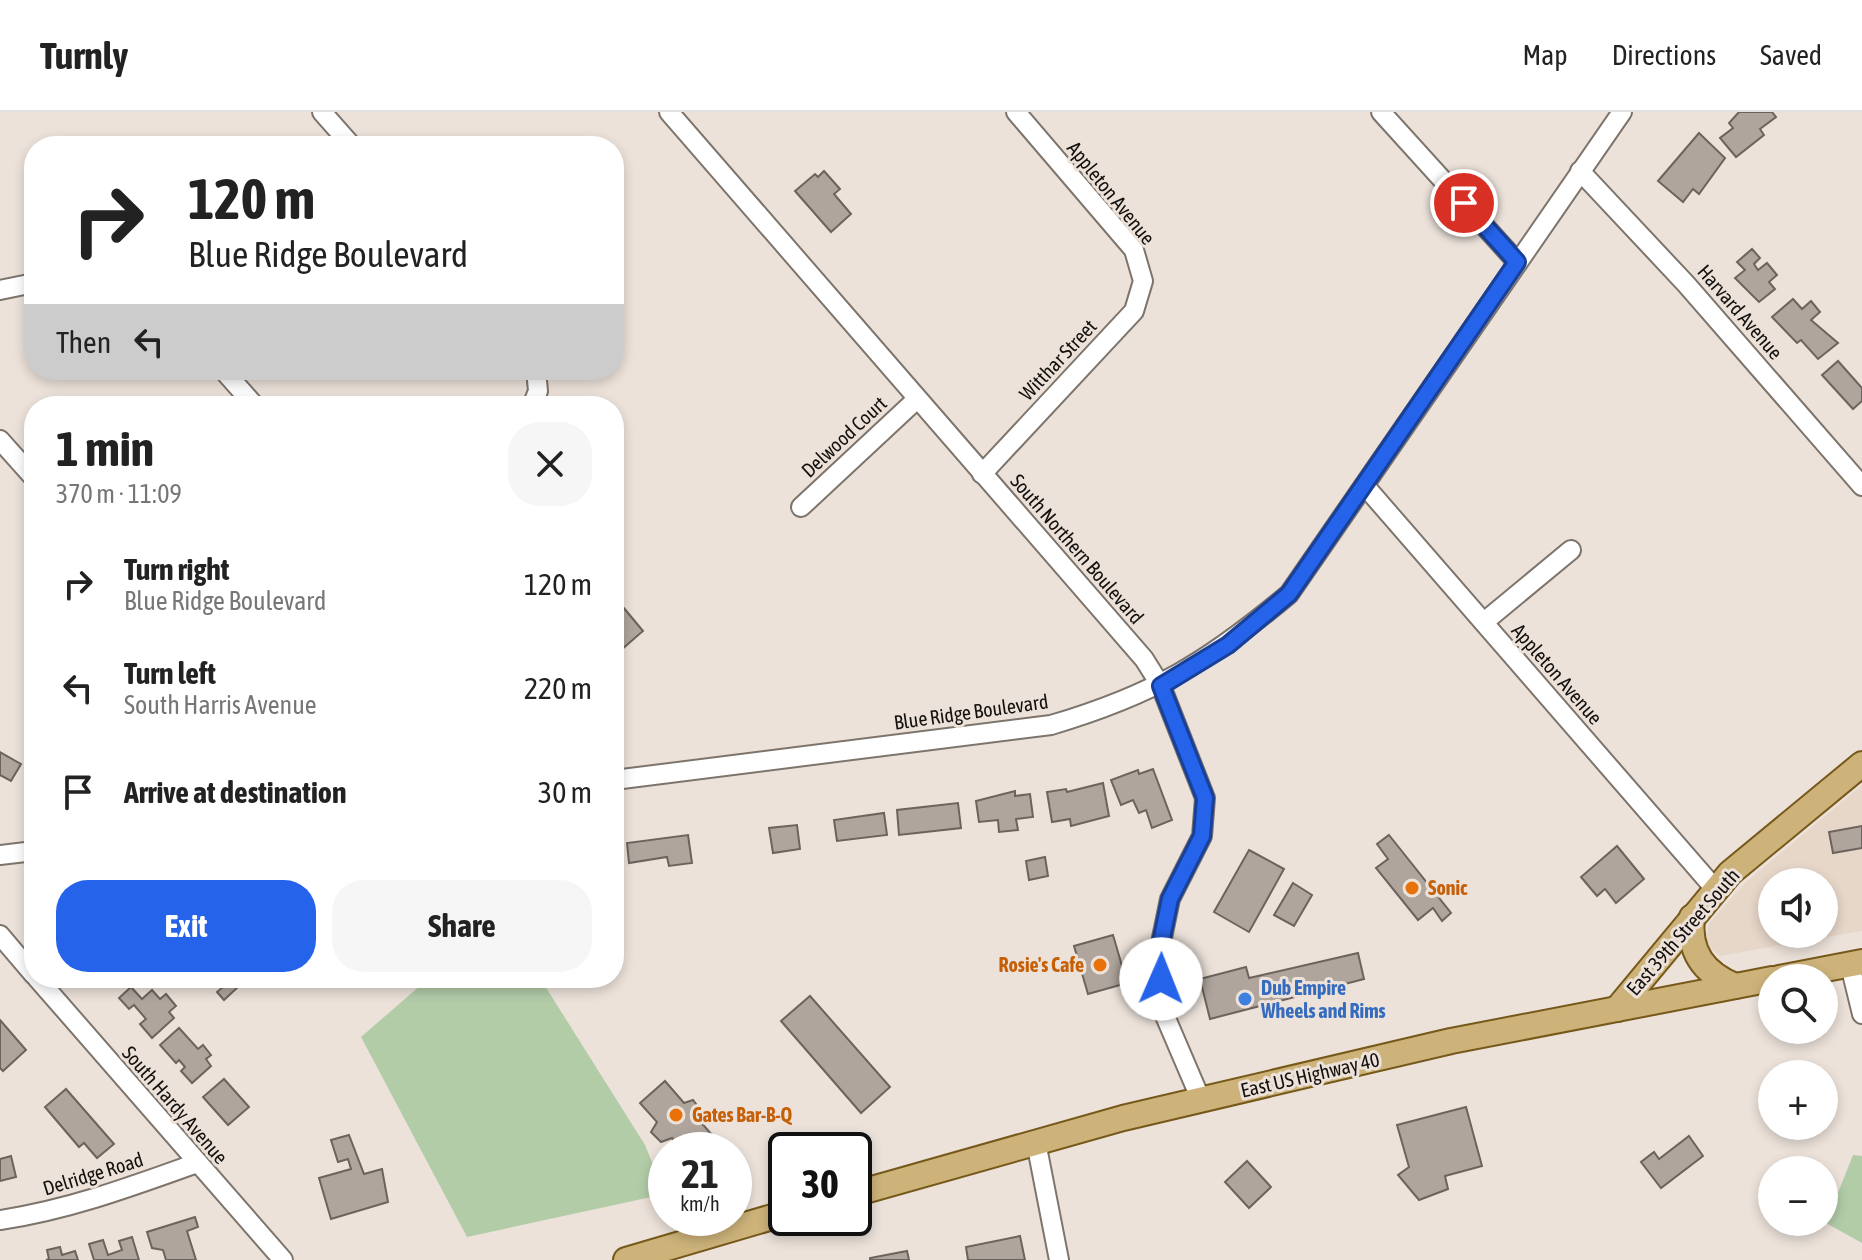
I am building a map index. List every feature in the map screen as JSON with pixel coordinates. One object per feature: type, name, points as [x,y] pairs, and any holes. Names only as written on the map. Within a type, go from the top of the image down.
[{"type":"main road","name":"East 39th Street South","points":[[1617,1009],[1730,873],[1862,764]]},
{"type":"main road","points":[[1692,917],[1693,950],[1718,978],[1735,986]]},
{"type":"main road","name":"East US Highway 40","points":[[872,1189],[1036,1142],[1451,1041],[1758,982]]},
{"type":"main road","points":[[626,1260],[768,1218]]},
{"type":"street","points":[[322,112],[343,136]]},
{"type":"street","name":"South Northern Boulevard","points":[[669,112],[1144,659],[1161,686],[1205,798],[1202,836],[1170,899],[1158,957],[1165,1016],[1201,1100]]},
{"type":"street","name":"Appleton Avenue","points":[[1016,112],[1134,250],[1141,266]]},
{"type":"street","points":[[1381,112],[1517,262]]},
{"type":"street","name":"Blue Ridge Boulevard","points":[[624,779],[1051,725],[1102,710],[1161,686],[1228,645],[1289,594],[1622,112]]},
{"type":"street","name":"Harvard Avenue","points":[[1580,171],[1686,284],[1862,486]]},
{"type":"street","name":"Witthar Street","points":[[982,474],[1134,311],[1143,281],[1141,266]]},
{"type":"street","points":[[0,290],[24,285]]},
{"type":"street","points":[[232,380],[246,396]]},
{"type":"street","name":"Delwood Court","points":[[801,507],[917,399]]},
{"type":"street","points":[[0,440],[24,467]]},
{"type":"street","name":"Appleton Avenue","points":[[1365,486],[1716,890]]},
{"type":"street","points":[[1484,622],[1571,550]]},
{"type":"street","points":[[0,855],[24,852]]},
{"type":"street","name":"South Hardy Avenue","points":[[0,935],[24,963]]},
{"type":"street","points":[[1856,964],[1862,1014]]},
{"type":"street","name":"South Hardy Avenue","points":[[45,988],[283,1260]]},
{"type":"street","points":[[1036,1142],[1059,1260]]},
{"type":"street","name":"Delridge Road","points":[[0,1220],[119,1191],[197,1163]]},
{"type":"shaded area","points":[[1862,785],[1862,931],[1838,935],[1838,868],[1763,868]]},
{"type":"shaded area","points":[[1758,872],[1758,948],[1765,948],[1719,956],[1705,944],[1709,923]]},
{"type":"green space","points":[[417,988],[546,988],[645,1145],[648,1152],[648,1198],[467,1237],[361,1037]]},
{"type":"green space","points":[[1853,1155],[1862,1156],[1862,1243],[1838,1230],[1838,1193]]},
{"type":"building","points":[[1739,112],[1772,112],[1776,117],[1760,129],[1764,135],[1736,157],[1720,138],[1733,128],[1729,123]]},
{"type":"building","points":[[1699,133],[1725,158],[1699,194],[1693,189],[1683,202],[1658,181]]},
{"type":"building","points":[[824,171],[840,189],[834,194],[851,214],[831,232],[795,191],[815,174],[818,177]]},
{"type":"building","points":[[1752,249],[1760,258],[1754,264],[1758,270],[1767,263],[1777,275],[1769,282],[1775,289],[1759,302],[1735,278],[1745,270],[1737,262]]},
{"type":"building","points":[[1793,299],[1802,309],[1811,301],[1820,312],[1811,320],[1838,343],[1818,359],[1801,340],[1797,343],[1772,317]]},
{"type":"building","points":[[1838,361],[1862,388],[1862,401],[1853,409],[1822,375]]},
{"type":"building","points":[[624,608],[643,631],[624,647]]},
{"type":"building","points":[[0,752],[21,764],[11,781],[0,775]]},
{"type":"building","points":[[1153,769],[1172,820],[1152,828],[1146,810],[1139,813],[1133,800],[1121,805],[1111,780],[1138,770],[1139,774]]},
{"type":"building","points":[[1103,783],[1109,816],[1071,826],[1070,819],[1052,822],[1047,792],[1066,789],[1067,792]]},
{"type":"building","points":[[1015,791],[1015,796],[1030,794],[1033,817],[1016,819],[1018,830],[999,832],[998,820],[979,822],[976,801]]},
{"type":"building","points":[[958,803],[961,828],[899,835],[897,810]]},
{"type":"building","points":[[884,813],[887,835],[837,841],[834,820]]},
{"type":"building","points":[[797,825],[800,849],[773,853],[769,828]]},
{"type":"building","points":[[1862,826],[1862,848],[1833,853],[1829,832]]},
{"type":"building","points":[[688,835],[692,863],[669,866],[667,857],[629,863],[627,843]]},
{"type":"building","name":"Sonic","points":[[1389,835],[1451,913],[1442,921],[1433,908],[1418,920],[1376,868],[1388,859],[1377,844]]},
{"type":"building","points":[[1617,846],[1644,879],[1616,903],[1605,889],[1597,896],[1581,877]]},
{"type":"building","points":[[1249,850],[1284,869],[1249,932],[1214,912]]},
{"type":"building","points":[[1045,857],[1048,876],[1029,880],[1026,861]]},
{"type":"building","points":[[1293,883],[1312,895],[1294,926],[1274,915]]},
{"type":"building","name":"Rosie's Cafe","points":[[1113,935],[1127,983],[1088,994],[1074,946]]},
{"type":"building","name":"Dub Empire Wheels and Rims","points":[[1358,953],[1364,979],[1210,1019],[1200,979],[1246,967],[1249,978]]},
{"type":"building","points":[[130,988],[142,999],[152,990],[160,999],[166,994],[176,1006],[169,1012],[174,1018],[152,1038],[140,1024],[146,1019],[134,1005],[129,1009],[119,998]]},
{"type":"building","points":[[222,988],[237,988],[224,1000],[217,992]]},
{"type":"building","points":[[810,996],[890,1087],[861,1113],[781,1021]]},
{"type":"building","points":[[0,1020],[26,1050],[3,1071],[0,1068]]},
{"type":"building","points":[[179,1028],[198,1049],[203,1045],[211,1055],[206,1059],[211,1066],[192,1083],[181,1071],[185,1067],[179,1060],[176,1063],[160,1045]]},
{"type":"building","points":[[224,1079],[249,1107],[228,1125],[203,1097]]},
{"type":"building","name":"Gates Bar-B-Q","points":[[665,1081],[684,1103],[693,1100],[702,1112],[698,1119],[709,1132],[651,1132],[657,1122],[640,1103]]},
{"type":"building","points":[[66,1089],[114,1144],[97,1158],[84,1143],[79,1147],[45,1107]]},
{"type":"building","points":[[1466,1107],[1482,1166],[1445,1176],[1448,1189],[1419,1200],[1398,1175],[1409,1167],[1397,1125]]},
{"type":"building","points":[[349,1135],[364,1174],[382,1169],[388,1202],[331,1219],[319,1178],[351,1169],[348,1159],[338,1162],[331,1140]]},
{"type":"building","points":[[1689,1136],[1703,1156],[1661,1188],[1641,1162],[1654,1152],[1659,1159]]},
{"type":"building","points":[[11,1156],[16,1177],[0,1181],[0,1159]]},
{"type":"building","points":[[1247,1161],[1271,1187],[1249,1208],[1225,1182]]},
{"type":"building","points":[[195,1217],[198,1227],[187,1231],[196,1260],[166,1260],[163,1250],[152,1248],[147,1232]]},
{"type":"building","points":[[1020,1236],[1025,1260],[968,1260],[966,1247]]},
{"type":"building","points":[[132,1237],[139,1260],[94,1260],[89,1244],[103,1240],[108,1255],[122,1250],[119,1241]]},
{"type":"building","points":[[60,1247],[62,1255],[75,1251],[78,1260],[46,1260],[49,1259],[47,1250]]},
{"type":"building","points":[[907,1251],[909,1260],[870,1260],[870,1258]]},
{"type":"place","name":"Sonic","points":[[1412,888]]},
{"type":"place","name":"Rosie's Cafe","points":[[1100,965]]},
{"type":"place","name":"Dub Empire Wheels and Rims","points":[[1245,999]]},
{"type":"place","name":"Gates Bar-B-Q","points":[[676,1115]]},
{"type":"route","points":[[1161,979],[1158,957],[1170,899],[1202,836],[1205,798],[1200,777],[1161,686],[1228,645],[1289,594],[1517,262],[1464,203]]}]
